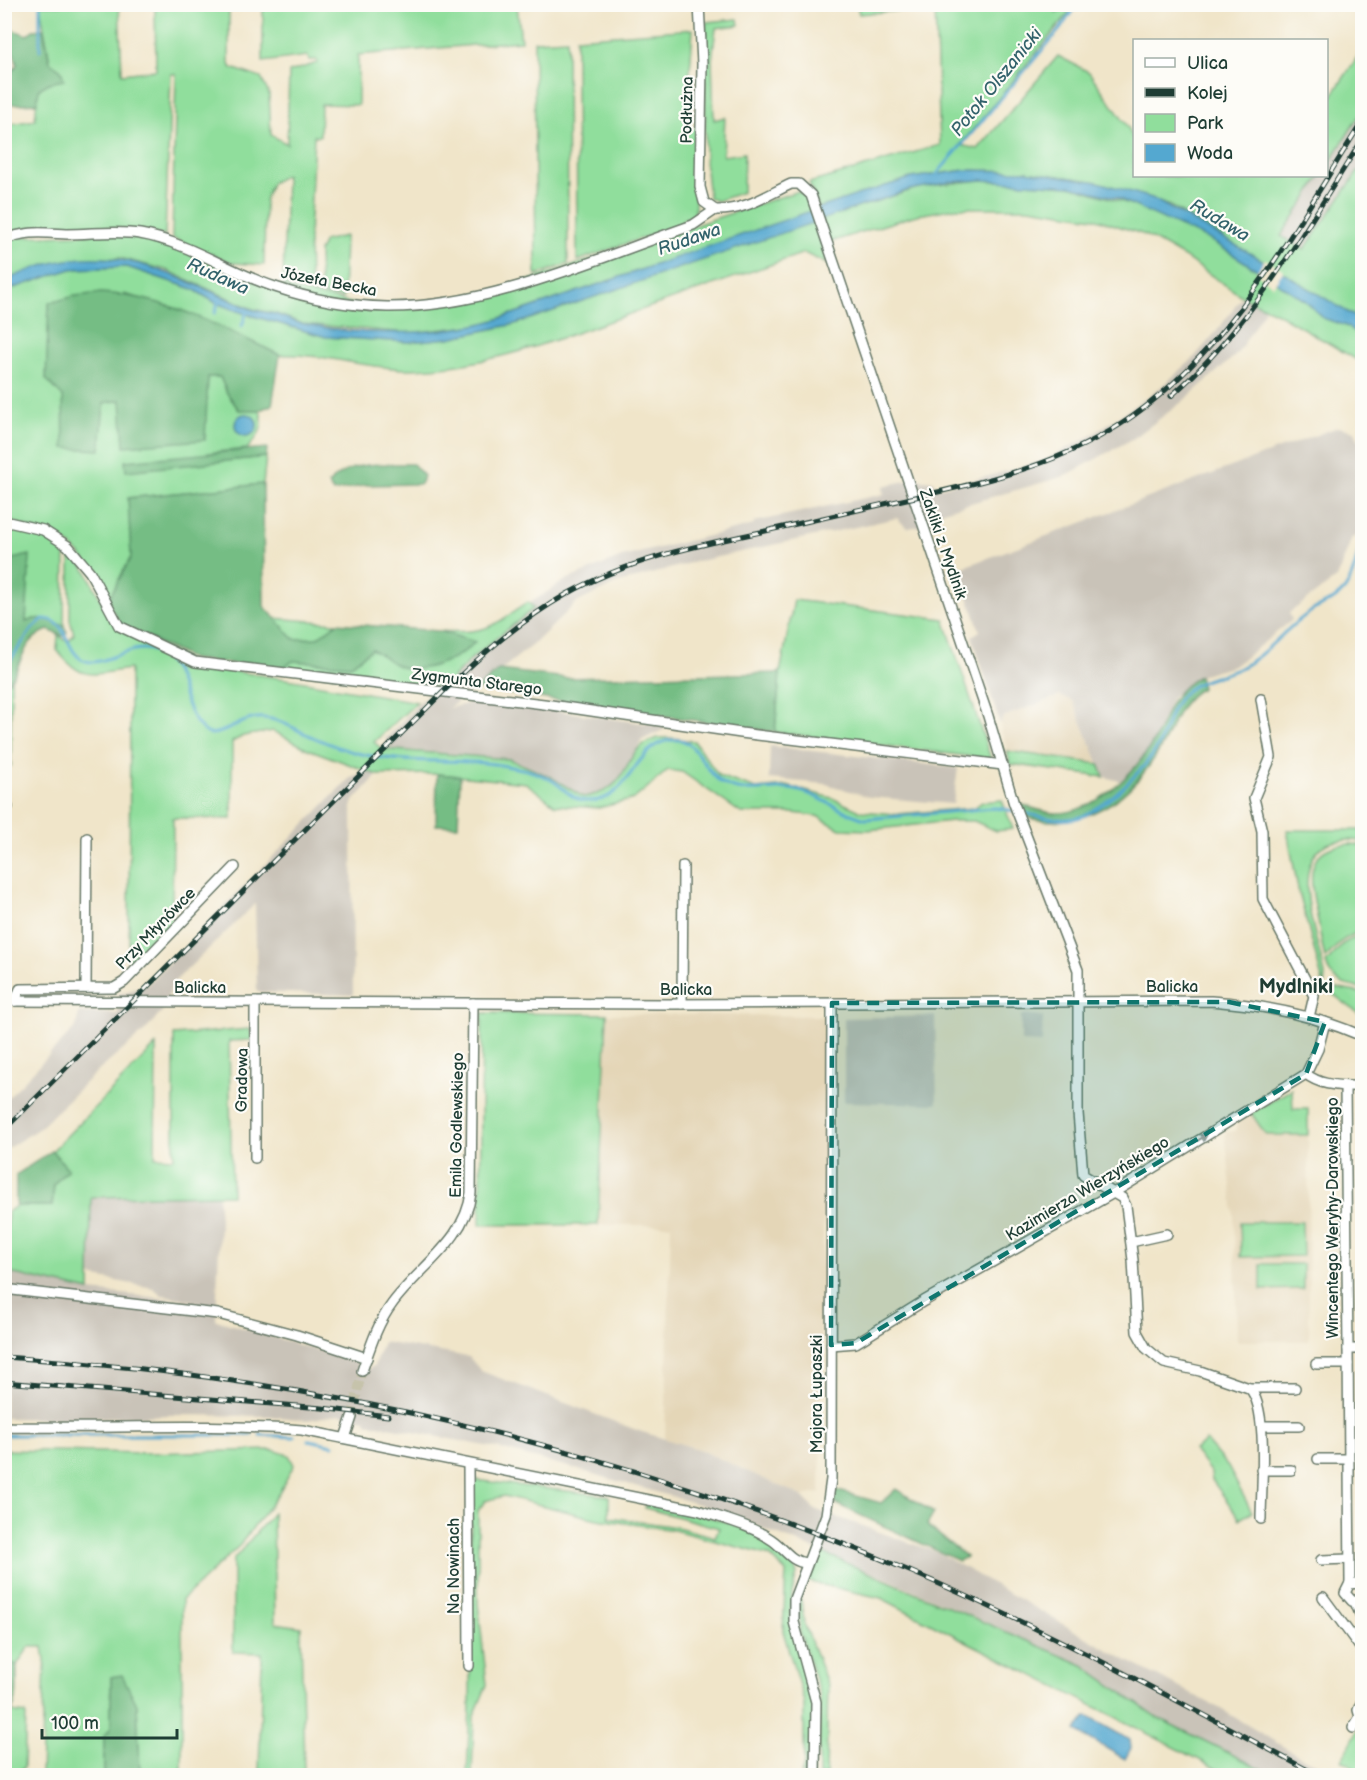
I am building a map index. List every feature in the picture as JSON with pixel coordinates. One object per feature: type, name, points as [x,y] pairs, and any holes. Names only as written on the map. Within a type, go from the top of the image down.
[{"type":"street","name":"Podłużna","points":[[699,4],[702,64],[700,187],[704,202],[715,210]]},
{"type":"street","name":"Zakliki z Mydlnik","points":[[715,210],[730,211],[750,205],[791,184],[799,184],[811,195],[1016,808],[1074,955],[1079,978],[1080,1164],[1083,1175],[1088,1180],[1115,1192]]},
{"type":"street","name":"Józefa Becka","points":[[4,240],[31,232],[116,231],[141,234],[195,252],[274,287],[299,294],[357,305],[413,306],[472,299],[513,288],[693,225],[715,210]]},
{"type":"street","name":"Zygmunta Starego","points":[[4,521],[43,530],[68,546],[90,572],[118,626],[195,662],[533,703],[741,733],[1003,765]]},
{"type":"street","points":[[1261,699],[1271,757],[1254,798],[1262,831],[1263,899],[1314,996],[1310,1017]]},
{"type":"street","name":"Przy Młynówce","points":[[86,988],[87,838]]},
{"type":"street","points":[[682,1004],[683,866]]},
{"type":"street","name":"Przy Młynówce","points":[[15,1001],[20,989],[114,988],[124,982],[235,867]]},
{"type":"street","name":"Balicka","points":[[4,1001],[682,1004],[1211,1001],[1259,1006],[1310,1017],[1362,1036]]},
{"type":"street","name":"Gradowa","points":[[255,1002],[255,1158]]},
{"type":"street","name":"Emila Godlewskiego","points":[[362,1371],[376,1331],[390,1306],[445,1245],[467,1216],[471,1193],[473,1003]]},
{"type":"street","name":"Majora Łupaszki","points":[[815,1776],[816,1702],[809,1668],[798,1637],[794,1599],[826,1515],[831,1479],[831,1004]]},
{"type":"street","points":[[1325,1022],[1318,1049],[1306,1074],[1316,1080],[1346,1087],[1362,1087]]},
{"type":"street","name":"Kazimierza Wierzyńskiego","points":[[831,1345],[856,1343],[937,1293],[1115,1192],[1306,1074]]},
{"type":"street","name":"Wincentego Weryhy-Darowskiego","points":[[1346,1087],[1350,1583],[1345,1593],[1356,1601],[1362,1618]]},
{"type":"street","points":[[1115,1192],[1126,1206],[1131,1242],[1137,1332],[1146,1348],[1164,1363],[1200,1371],[1249,1388],[1295,1388]]},
{"type":"street","points":[[1131,1242],[1167,1234]]},
{"type":"street","points":[[4,1290],[218,1314],[297,1335],[366,1358]]},
{"type":"street","name":"Wincentego Weryhy-Darowskiego","points":[[1348,1349],[1362,1349]]},
{"type":"street","points":[[1316,1364],[1348,1364]]},
{"type":"street","points":[[1249,1388],[1260,1406],[1262,1426],[1261,1519]]},
{"type":"street","points":[[345,1438],[352,1417]]},
{"type":"street","points":[[4,1427],[166,1428],[236,1425],[302,1430],[698,1510],[756,1530],[773,1540],[794,1560],[807,1563]]},
{"type":"street","points":[[1262,1426],[1299,1426]]},
{"type":"street","points":[[1318,1459],[1348,1459]]},
{"type":"street","name":"Na Nowinach","points":[[468,1465],[469,1666]]},
{"type":"street","points":[[1261,1470],[1291,1470]]},
{"type":"street","points":[[1321,1560],[1349,1559]]},
{"type":"street","points":[[1350,1583],[1362,1584]]},
{"type":"street","points":[[1323,1597],[1362,1650]]},
{"type":"street","points":[[1338,1616],[1356,1601]]},
{"type":"street","points":[[1353,1728],[1360,1717],[1358,1710],[1362,1701]]},
{"type":"highlighted area","points":[[1229,1002],[1325,1022],[1306,1074],[856,1343],[831,1345],[832,1003]]},
{"type":"shaded area","points":[[1362,111],[1362,166],[1301,254],[1266,295],[1264,311],[1237,354],[1182,402],[1134,438],[1065,476],[943,511],[931,525],[907,528],[897,518],[690,563],[615,584],[576,603],[536,642],[477,689],[448,708],[484,700],[669,727],[642,740],[618,783],[597,795],[583,797],[551,777],[509,759],[410,750],[398,753],[352,803],[353,995],[257,992],[255,904],[173,983],[162,1012],[144,1032],[90,1078],[41,1127],[5,1150],[5,1101],[76,1027],[79,1012],[118,1014],[119,994],[147,985],[349,779],[364,772],[388,746],[385,739],[489,629],[566,580],[622,557],[754,525],[754,522],[884,494],[883,486],[915,479],[933,481],[936,488],[989,476],[1044,460],[1089,437],[1157,390],[1191,361],[1242,297],[1236,292],[1282,236],[1320,177],[1328,177],[1328,165]]},
{"type":"shaded area","points":[[1338,427],[1355,431],[1362,449],[1362,525],[1355,538],[1352,537],[1337,578],[1289,613],[1292,620],[1234,666],[1199,676],[1172,697],[1153,742],[1137,767],[1120,781],[1104,777],[1073,701],[1060,696],[1003,717],[1000,724],[972,636],[980,631],[958,569]]},
{"type":"shaded area","points":[[1061,696],[1073,701],[1099,764],[1007,751],[1000,724],[1003,717]]},
{"type":"shaded area","points":[[770,746],[958,768],[953,804],[870,797],[826,784],[769,779]]},
{"type":"shaded area","points":[[607,1014],[826,1016],[820,1493],[802,1496],[698,1449],[665,1439],[671,1225],[598,1225]]},
{"type":"shaded area","points":[[1021,1015],[1043,1017],[1042,1043],[1021,1042]]},
{"type":"shaded area","points":[[935,1016],[937,1104],[844,1102],[844,1018]]},
{"type":"shaded area","points":[[1292,1089],[1293,1109],[1308,1109],[1309,1341],[1237,1341],[1234,1215],[1225,1132],[1235,1131],[1238,1121]]},
{"type":"shaded area","points":[[218,1195],[220,1220],[216,1320],[356,1362],[362,1371],[374,1366],[383,1342],[469,1357],[481,1371],[639,1431],[698,1449],[802,1496],[814,1509],[939,1553],[1124,1659],[1219,1708],[1299,1756],[1342,1775],[1274,1775],[1156,1717],[1083,1665],[890,1580],[712,1508],[565,1466],[496,1448],[367,1423],[366,1420],[339,1414],[308,1420],[269,1416],[169,1415],[70,1419],[5,1418],[5,1272],[90,1291],[201,1302],[162,1295],[153,1288],[90,1276],[91,1197]]},
{"type":"green space","points":[[40,5],[119,5],[122,74],[156,70],[155,5],[229,5],[229,64],[232,68],[261,78],[269,94],[271,135],[287,144],[289,72],[317,63],[317,60],[309,60],[307,56],[263,62],[263,5],[517,5],[521,41],[358,55],[358,105],[321,104],[320,136],[314,136],[309,239],[310,287],[307,289],[283,285],[286,175],[271,183],[265,200],[264,265],[233,263],[172,238],[176,74],[171,74],[165,236],[84,225],[41,226],[5,235],[5,125],[35,120],[38,90],[61,70],[50,62]]},
{"type":"green space","points":[[857,5],[1058,5],[1056,12],[1066,8],[1069,13],[960,145],[978,149],[1058,56],[1089,72],[1128,127],[1133,139],[1133,177],[1320,177],[1281,236],[1304,250],[1362,166],[1362,321],[1170,206],[1098,182],[1026,171],[965,170],[911,178],[819,208],[809,183],[940,145],[935,8],[859,14]]},
{"type":"green space","points":[[738,19],[739,25],[716,28],[712,60],[714,120],[725,117],[723,156],[744,153],[743,192],[717,201],[709,198],[705,161],[706,22]]},
{"type":"green space","points":[[5,27],[27,35],[33,30],[43,29],[50,62],[61,70],[64,80],[49,83],[39,89],[37,103],[5,105],[5,80],[17,65]]},
{"type":"green space","points":[[693,29],[686,128],[696,128],[695,212],[693,216],[683,219],[682,224],[577,261],[576,38]]},
{"type":"green space","points":[[567,39],[568,264],[536,275],[534,41]]},
{"type":"green space","points":[[1362,50],[1362,111],[1328,165],[1328,101]]},
{"type":"green space","points":[[982,180],[1070,186],[1143,208],[1210,240],[1306,301],[1329,320],[1346,326],[1362,337],[1362,363],[1277,313],[1243,297],[1184,257],[1145,235],[1094,218],[1029,208],[956,208],[913,216],[830,242],[822,219],[921,187]]},
{"type":"green space","points":[[798,191],[807,196],[812,211],[480,325],[409,333],[303,324],[277,314],[253,309],[166,270],[120,258],[78,259],[45,265],[5,281],[5,242],[18,237],[114,233],[161,242],[250,279],[368,307],[463,302]]},
{"type":"green space","points":[[815,221],[827,264],[804,253],[517,352],[438,368],[378,367],[313,356],[280,355],[182,310],[124,294],[104,403],[207,377],[220,377],[227,393],[239,410],[260,410],[262,416],[258,436],[247,449],[215,452],[126,470],[266,457],[263,484],[129,498],[131,557],[107,602],[89,565],[79,553],[57,538],[5,519],[5,291],[71,269],[127,267],[193,289],[216,303],[246,314],[326,337],[409,342],[449,338],[515,324]]},
{"type":"green space","points":[[345,236],[343,298],[325,295],[320,290],[319,251],[324,241]]},
{"type":"green space","points":[[101,293],[125,295],[171,307],[215,324],[280,355],[272,405],[260,410],[239,410],[227,393],[220,377],[208,377],[205,440],[124,446],[121,400],[104,403],[100,450],[64,448],[63,397],[46,379],[49,303],[75,296]]},
{"type":"green space","points":[[267,448],[266,457],[126,471],[125,461]]},
{"type":"green space","points":[[378,464],[413,464],[424,476],[420,484],[366,485],[333,492],[328,484],[347,470],[357,467]]},
{"type":"green space","points":[[263,484],[264,606],[294,639],[317,638],[337,623],[439,631],[475,642],[460,654],[431,667],[410,669],[401,667],[372,649],[351,665],[293,661],[281,669],[192,659],[121,624],[107,602],[131,557],[128,498]]},
{"type":"green space","points":[[5,524],[39,531],[65,548],[64,626],[50,620],[40,619],[26,623],[12,559],[5,598]]},
{"type":"green space","points":[[70,551],[87,572],[109,617],[197,666],[417,702],[374,742],[382,749],[509,759],[551,777],[583,797],[600,793],[611,787],[619,779],[635,753],[652,740],[667,738],[694,741],[719,776],[756,789],[787,786],[832,798],[860,811],[896,814],[974,808],[982,802],[1002,800],[1013,829],[996,831],[974,821],[952,821],[868,830],[840,829],[817,816],[793,813],[741,813],[682,772],[668,770],[634,799],[599,808],[555,805],[526,783],[437,774],[378,775],[308,749],[273,731],[243,736],[232,742],[232,819],[173,818],[172,923],[133,963],[129,963],[130,669],[98,674],[82,672],[66,661],[57,650],[58,635],[68,642],[74,634],[70,620]]},
{"type":"green space","points":[[30,555],[26,622],[45,619],[64,626],[67,632],[63,636],[48,630],[38,635],[31,641],[11,679],[5,685],[5,598],[12,559]]},
{"type":"green space","points":[[794,600],[944,619],[991,759],[775,732],[780,673]]},
{"type":"green space","points":[[528,602],[534,608],[473,657],[444,687],[281,669],[293,661],[351,665],[372,649],[402,667],[474,642],[439,631],[478,630],[505,618]]},
{"type":"green space","points":[[273,618],[337,623],[317,638],[294,639]]},
{"type":"green space","points":[[499,670],[567,678],[780,673],[775,732],[477,689]]},
{"type":"green space","points":[[1199,676],[1202,688],[1187,700],[1149,765],[1121,796],[1087,815],[1067,820],[1047,821],[1025,817],[1019,804],[1051,813],[1071,811],[1099,799],[1112,790],[1145,754],[1159,731],[1174,698],[1188,683]]},
{"type":"green space","points":[[11,680],[11,766],[5,766],[5,685]]},
{"type":"green space","points":[[1007,751],[1099,764],[1104,777],[1010,764]]},
{"type":"green space","points":[[437,774],[460,776],[458,826],[436,825]]},
{"type":"green space","points":[[1287,830],[1362,830],[1362,841],[1335,841],[1318,850],[1309,866],[1307,886],[1309,909],[1325,975],[1324,987],[1298,889]]},
{"type":"green space","points":[[1362,845],[1361,930],[1343,940],[1325,958],[1313,894],[1312,870],[1316,860],[1323,852],[1334,846]]},
{"type":"green space","points":[[1362,933],[1362,988],[1339,982],[1331,975],[1326,963],[1344,943]]},
{"type":"green space","points":[[1334,988],[1362,993],[1362,1016],[1330,992]]},
{"type":"green space","points":[[482,1013],[607,1014],[598,1225],[480,1225]]},
{"type":"green space","points":[[250,1029],[252,1040],[229,1041],[232,1195],[91,1197],[90,1291],[5,1272],[8,1212],[16,1206],[52,1206],[54,1184],[68,1169],[52,1151],[156,1045],[155,1157],[174,1158],[174,1035]]},
{"type":"green space","points":[[1292,1089],[1293,1109],[1308,1109],[1308,1135],[1266,1135],[1251,1113]]},
{"type":"green space","points":[[52,1151],[68,1169],[54,1184],[52,1206],[16,1206],[16,1175]]},
{"type":"green space","points":[[1240,1222],[1302,1222],[1303,1256],[1241,1257]]},
{"type":"green space","points":[[1261,1264],[1303,1264],[1303,1289],[1261,1290]]},
{"type":"green space","points":[[1206,1441],[1228,1467],[1252,1512],[1240,1519],[1194,1450]]},
{"type":"green space","points":[[4,1450],[144,1453],[273,1450],[289,1455],[294,1465],[277,1496],[239,1546],[182,1600],[182,1775],[140,1775],[137,1705],[111,1678],[111,1728],[104,1736],[104,1775],[41,1775],[45,1661],[43,1647],[29,1647],[17,1665],[5,1661]]},
{"type":"green space","points":[[475,1480],[609,1496],[609,1517],[677,1527],[715,1537],[719,1528],[645,1508],[647,1502],[708,1516],[755,1534],[774,1545],[789,1558],[797,1574],[790,1609],[791,1622],[807,1674],[812,1701],[814,1722],[812,1775],[801,1775],[804,1765],[804,1702],[783,1631],[786,1572],[770,1556],[674,1530],[597,1519],[504,1496],[485,1501],[478,1511],[478,1603],[487,1685],[474,1716],[472,1775],[467,1776],[470,1705],[471,1482]]},
{"type":"green space","points":[[896,1489],[934,1513],[927,1525],[966,1557],[959,1561],[834,1503],[835,1490],[881,1503]]},
{"type":"green space","points":[[273,1513],[275,1623],[301,1627],[304,1775],[259,1775],[262,1653],[233,1652],[233,1560]]},
{"type":"green space","points":[[821,1552],[1083,1665],[1156,1717],[1274,1775],[1229,1775],[881,1598],[805,1581]]},
{"type":"green space","points":[[798,1599],[801,1600],[804,1623],[828,1686],[826,1775],[819,1775],[820,1696],[800,1632]]},
{"type":"green space","points":[[5,1661],[17,1665],[17,1686],[16,1701],[5,1718]]},
{"type":"green space","points":[[122,1675],[137,1705],[140,1775],[104,1775],[104,1736],[111,1728],[111,1677]]},
{"type":"green space","points":[[12,1712],[26,1714],[24,1767],[16,1775],[5,1775],[4,1718]]},
{"type":"green space","points":[[1362,1722],[1362,1772],[1342,1760]]},
{"type":"water","points":[[965,170],[1026,171],[1098,182],[1152,198],[1271,265],[1362,321],[1362,337],[1346,326],[1323,318],[1306,301],[1210,240],[1117,198],[1070,186],[982,180],[951,182],[909,190],[515,324],[449,338],[409,342],[326,337],[246,314],[216,303],[193,289],[127,267],[71,269],[5,291],[5,281],[40,266],[72,259],[102,258],[131,262],[160,270],[251,309],[301,323],[351,331],[376,332],[452,329],[498,319],[911,178]]},
{"type":"water","points":[[246,414],[254,417],[257,425],[254,433],[246,436],[238,433],[235,425],[238,417]]},
{"type":"water","points":[[1087,1716],[1130,1740],[1131,1748],[1125,1759],[1076,1731]]},
{"type":"pier","points":[[1265,259],[1284,270],[1273,286],[1256,273]]},
{"type":"waterway","points":[[40,4],[40,50]]},
{"type":"waterway","name":"Potok Olszanicki","points":[[937,174],[1061,28],[1077,4]]},
{"type":"waterway","points":[[4,47],[11,57],[4,71]]},
{"type":"waterway","points":[[215,313],[219,300]]},
{"type":"waterway","points":[[242,326],[247,311]]},
{"type":"waterway","points":[[4,669],[32,629],[43,619],[51,620],[62,629],[77,656],[83,660],[100,661],[139,649],[149,649],[159,653],[175,670],[193,717],[209,734],[256,718],[270,719],[336,746],[366,755],[402,760],[475,762],[527,770],[548,778],[578,799],[588,801],[603,799],[615,792],[652,748],[664,741],[680,740],[691,746],[718,780],[732,788],[800,791],[866,819],[992,808],[1050,818],[1072,819],[1093,811],[1126,785],[1145,764],[1159,744],[1174,706],[1182,695],[1194,685],[1233,671],[1250,662],[1295,623],[1342,592],[1354,570],[1362,537]]},
{"type":"waterway","points":[[4,1435],[252,1435]]},
{"type":"waterway","points":[[260,1435],[294,1437]]},
{"type":"waterway","points":[[309,1440],[333,1445]]},
{"type":"tunnel","points":[[352,1417],[362,1371]]},
{"type":"railway","points":[[1328,176],[1362,122]]},
{"type":"railway","points":[[1171,396],[1200,369],[1252,308],[1298,242],[1362,140]]},
{"type":"railway","points":[[4,1130],[443,692],[502,639],[534,615],[590,582],[637,563],[711,543],[970,485],[1054,458],[1107,432],[1133,416],[1169,387],[1203,354],[1261,280],[1327,177]]},
{"type":"railway","points":[[4,1357],[121,1367],[237,1381],[353,1401],[467,1426],[581,1455],[693,1490],[803,1529],[964,1595],[1118,1670],[1319,1776]]},
{"type":"railway","points":[[4,1382],[322,1408],[388,1416]]},
{"type":"district","name":"Mydlniki","points":[[1296,986]]},
{"type":"water label","name":"Rudawa","points":[[1220,220]]},
{"type":"water label","name":"Rudawa","points":[[689,239]]},
{"type":"water label","name":"Rudawa","points":[[218,276]]}]
